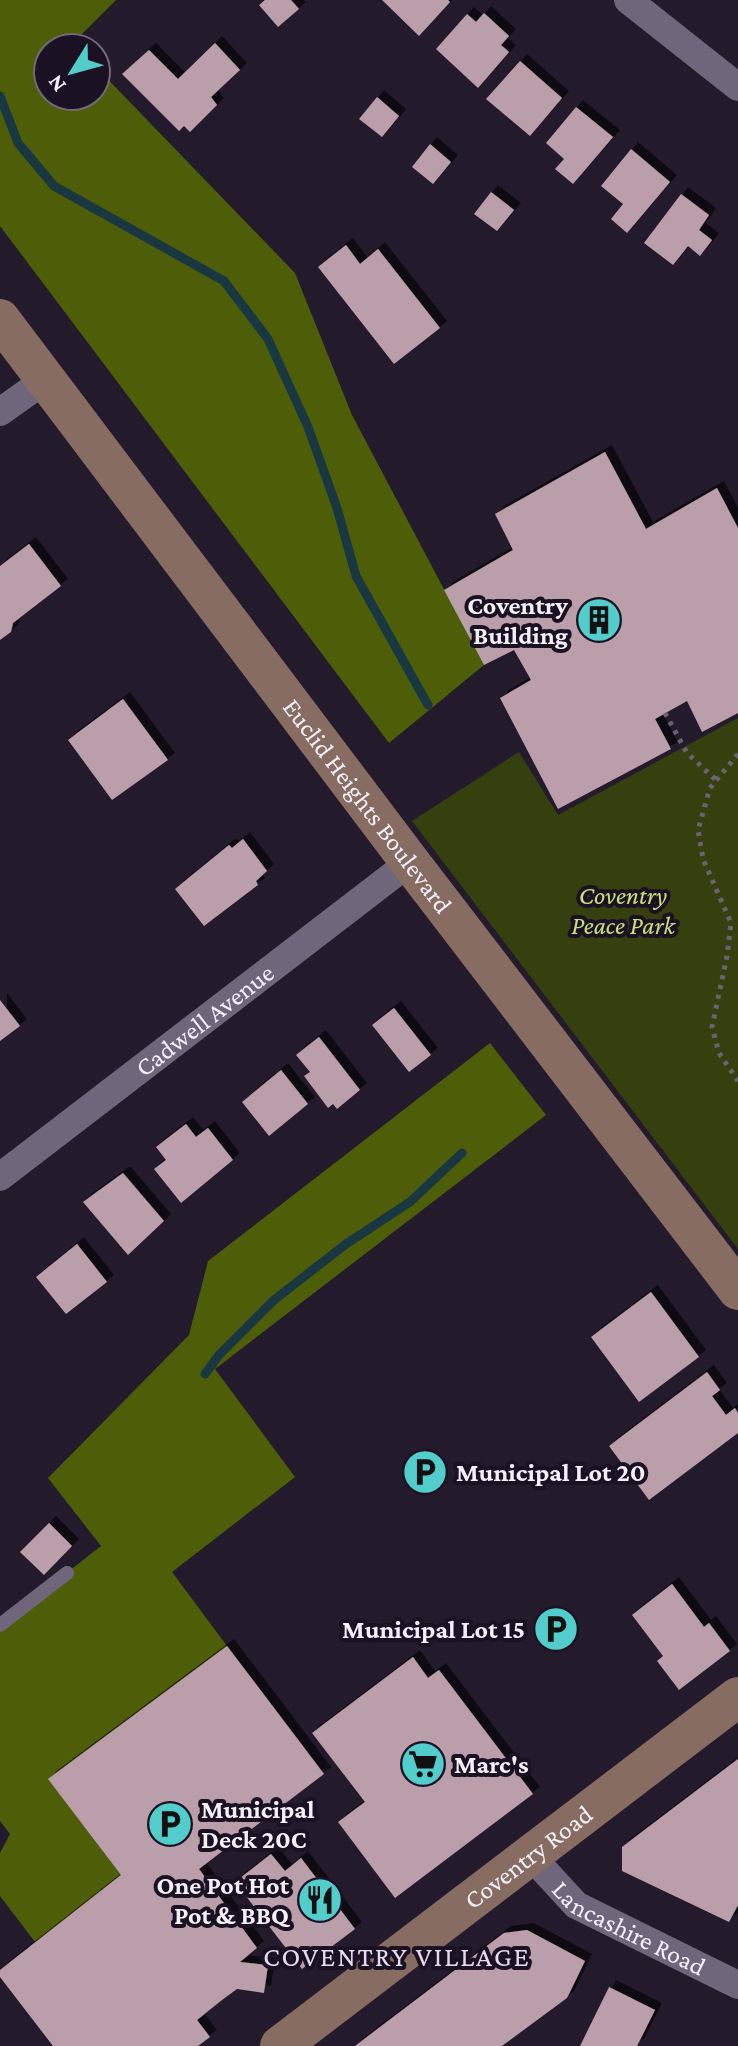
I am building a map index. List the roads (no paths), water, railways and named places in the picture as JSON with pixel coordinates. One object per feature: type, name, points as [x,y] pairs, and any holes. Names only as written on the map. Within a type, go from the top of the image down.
[{"type":"street","points":[[628,0],[738,87]]},
{"type":"street","name":"Euclid Heights Boulevard","points":[[0,319],[738,1290]]},
{"type":"street","points":[[0,412],[45,380]]},
{"type":"street","name":"Cadwell Avenue","points":[[0,1177],[410,862]]},
{"type":"street","name":"Coventry Road","points":[[280,2046],[738,1697]]},
{"type":"street","name":"Lancashire Road","points":[[531,1856],[576,1905],[738,1985]]},
{"type":"lane","points":[[0,1625],[67,1573]]},
{"type":"waterway","points":[[0,96],[18,143],[54,186],[224,281],[268,339],[308,427],[337,508],[356,576],[428,705]]},
{"type":"waterway","points":[[205,1374],[219,1355],[274,1300],[346,1244],[410,1202],[462,1153]]},
{"type":"place","name":"Coventry Building","points":[[599,620]]},
{"type":"place","name":"Municipal Lot 20","points":[[425,1472]]},
{"type":"place","name":"Municipal Lot 15","points":[[556,1629]]},
{"type":"place","name":"Marc's","points":[[423,1764]]},
{"type":"place","name":"Municipal Deck 20C","points":[[170,1824]]},
{"type":"place","name":"One Pot Hot Pot & BBQ","points":[[320,1900]]},
{"type":"district","name":"COVENTRY VILLAGE","points":[[397,1956]]},
{"type":"park label","name":"Coventry Peace Park","points":[[623,910]]}]
